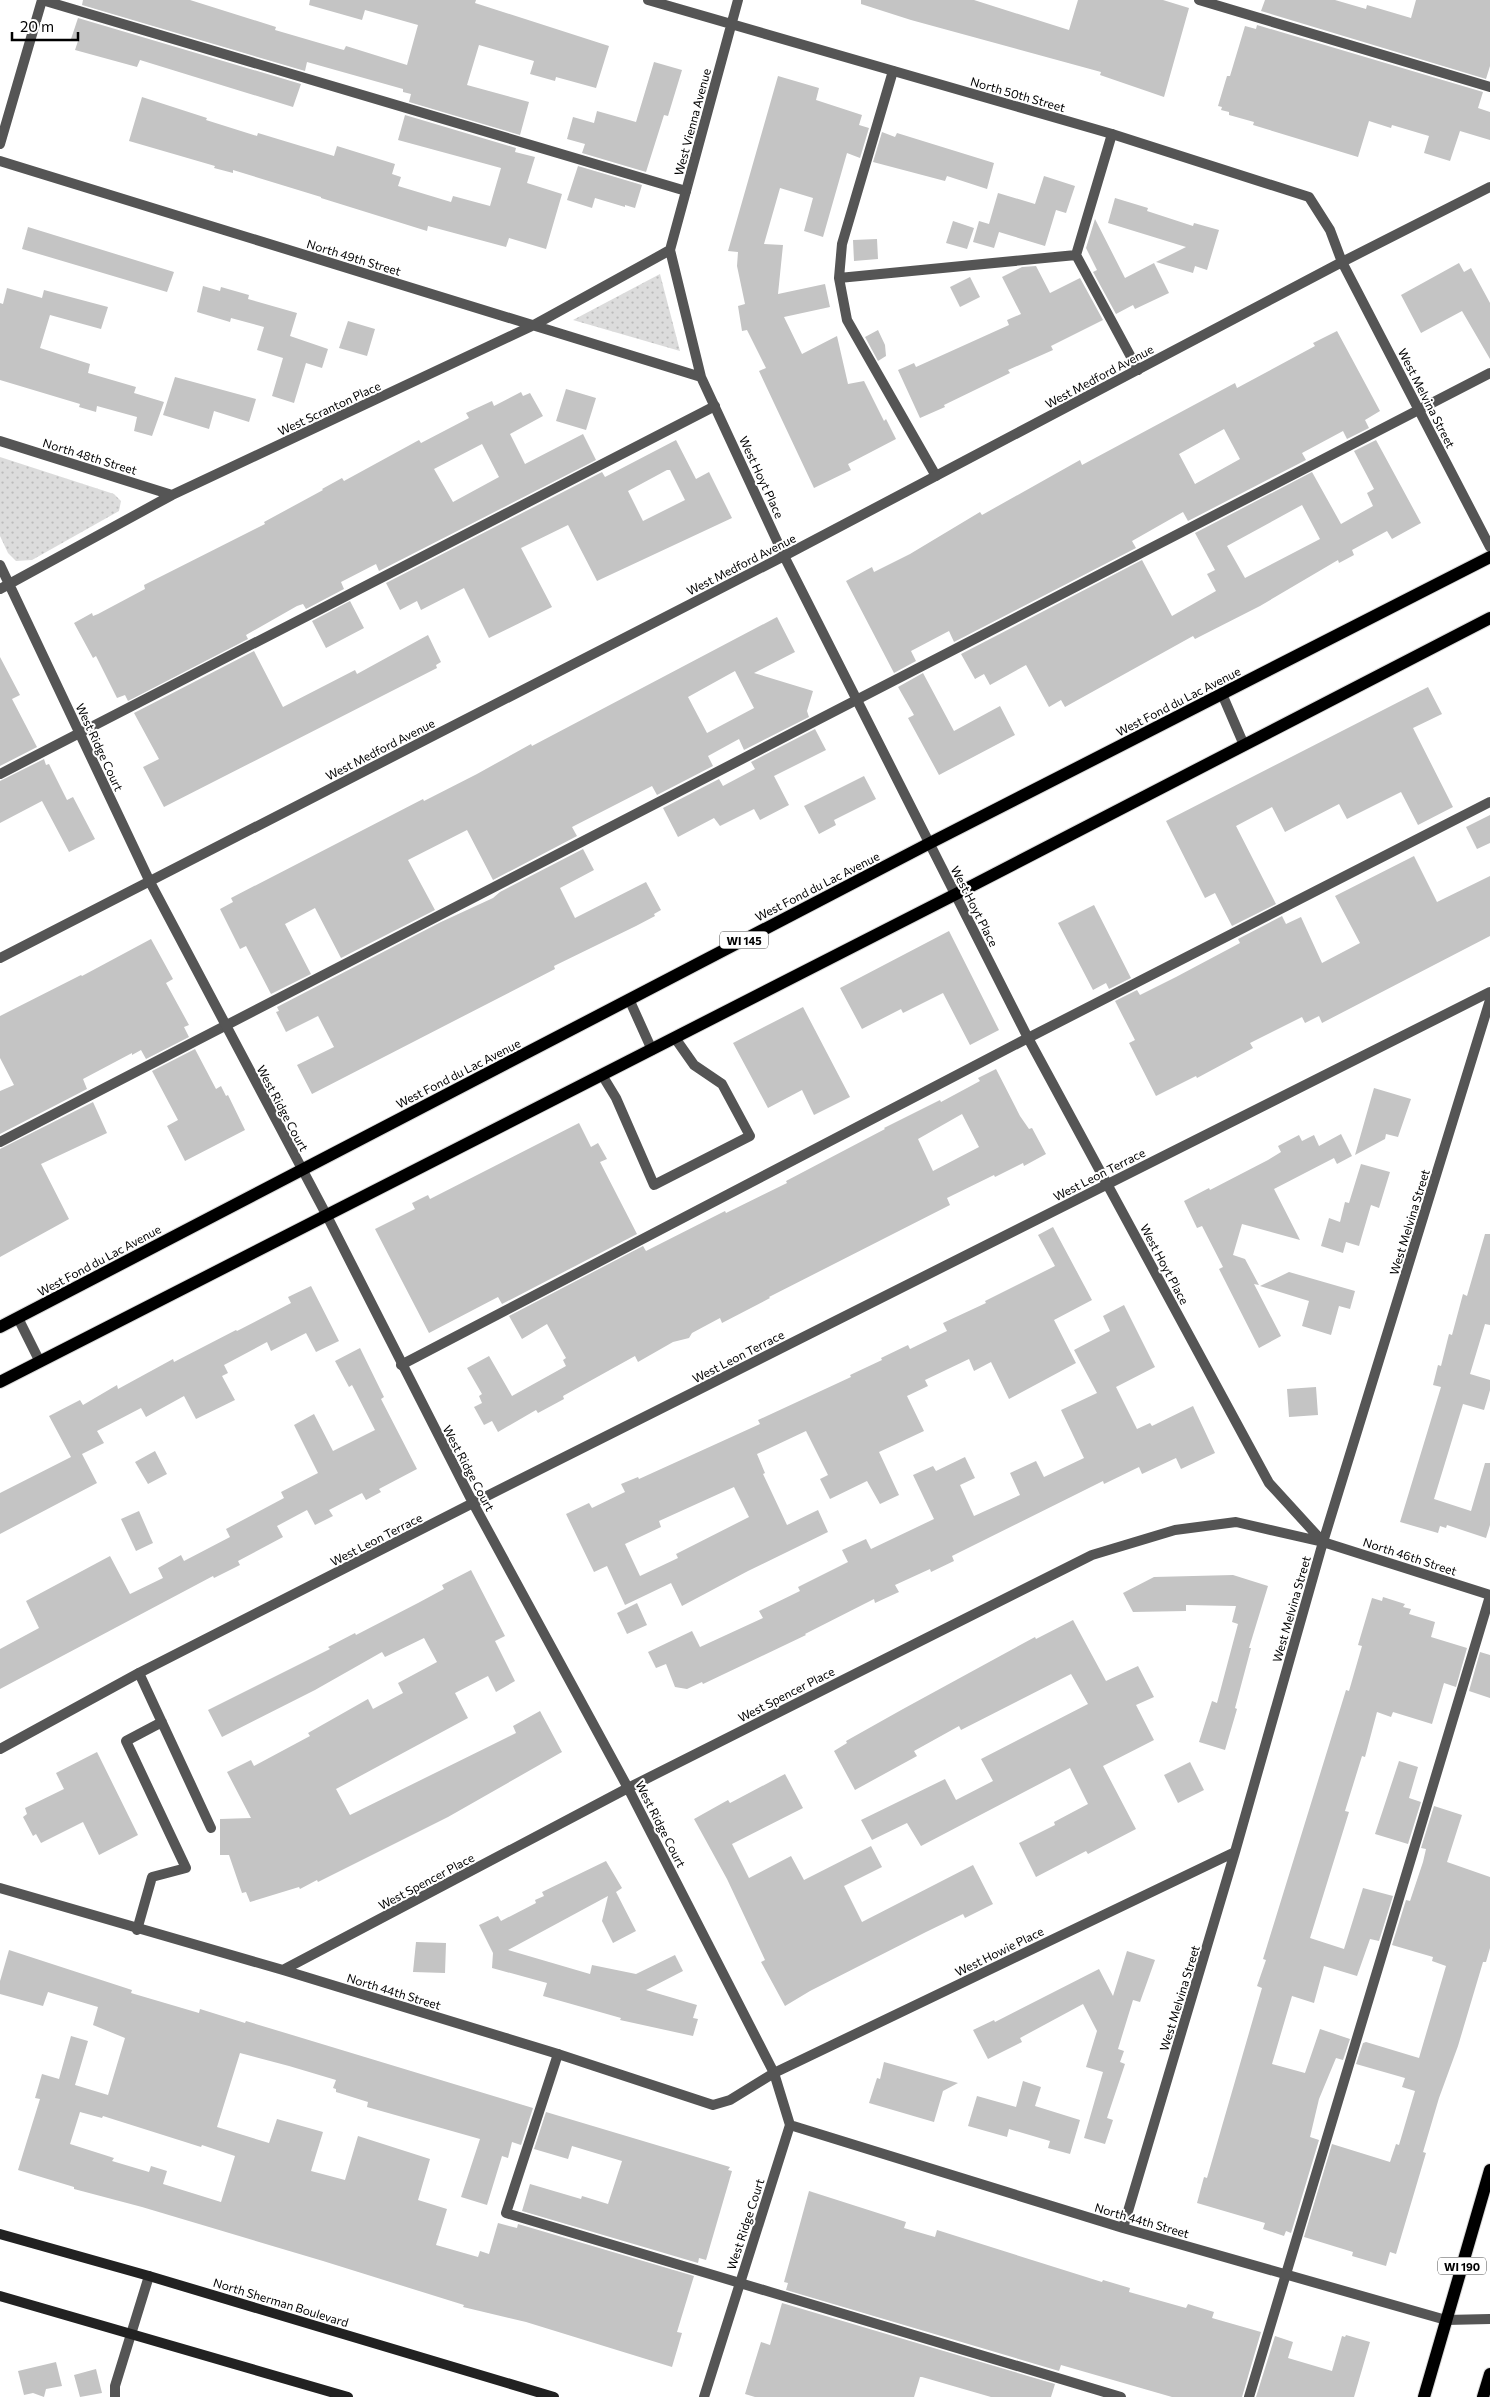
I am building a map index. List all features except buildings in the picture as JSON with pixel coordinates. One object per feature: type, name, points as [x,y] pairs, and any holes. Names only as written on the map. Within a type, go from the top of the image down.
[{"type":"main road","name":"West Fond du Lac Avenue","points":[[0,1327],[928,844],[1490,557]]},
{"type":"main road","points":[[0,1382],[652,1050],[1490,618]]},
{"type":"main road","name":"WI 190","points":[[1424,2397],[1490,2170]]},
{"type":"main road","name":"North Sherman Boulevard","points":[[0,2234],[149,2276],[554,2397]]},
{"type":"main road","points":[[0,2296],[348,2397]]},
{"type":"main road","points":[[1483,2397],[1490,2374]]},
{"type":"street","points":[[0,144],[42,0],[686,191]]},
{"type":"street","name":"North 50th Street","points":[[648,0],[731,26],[1112,134],[1309,197],[1330,230],[1342,262]]},
{"type":"street","name":"West Vienna Avenue","points":[[670,250],[738,0]]},
{"type":"street","points":[[1199,0],[1490,87]]},
{"type":"street","points":[[893,72],[842,244],[839,278],[847,320],[936,476]]},
{"type":"street","points":[[1112,134],[1076,255],[1138,370]]},
{"type":"street","name":"North 49th Street","points":[[0,161],[701,376]]},
{"type":"street","name":"West Medford Avenue","points":[[0,958],[784,556],[1342,262],[1490,187]]},
{"type":"street","name":"West Scranton Place","points":[[5,587],[172,495],[534,326],[670,250]]},
{"type":"street","name":"West Hoyt Place","points":[[670,250],[701,376],[784,556],[928,844],[956,894],[1028,1038],[1270,1482],[1323,1542]]},
{"type":"street","points":[[839,278],[1076,255]]},
{"type":"street","name":"West Melvina Street","points":[[1342,262],[1490,546]]},
{"type":"street","points":[[0,1142],[1490,373]]},
{"type":"street","points":[[0,774],[715,406]]},
{"type":"street","name":"North 48th Street","points":[[0,441],[172,495]]},
{"type":"street","name":"West Ridge Court","points":[[0,565],[5,587],[80,734],[150,882],[327,1216],[401,1365],[473,1503],[628,1788],[774,2073],[790,2125],[704,2397]]},
{"type":"street","points":[[1222,694],[1244,745]]},
{"type":"street","points":[[401,1365],[1028,1038],[1490,802]]},
{"type":"street","name":"West Leon Terrace","points":[[0,1749],[139,1673],[473,1503],[1490,992]]},
{"type":"street","points":[[629,999],[652,1050]]},
{"type":"street","name":"West Melvina Street","points":[[1123,2228],[1235,1852],[1323,1542],[1490,1000]]},
{"type":"street","points":[[602,1075],[616,1098],[654,1185],[750,1136],[722,1084],[694,1065],[675,1038]]},
{"type":"street","points":[[18,1318],[40,1362]]},
{"type":"street","name":"West Spencer Place","points":[[283,1970],[628,1788],[1092,1555],[1175,1530],[1236,1522],[1323,1542]]},
{"type":"street","name":"North 46th Street","points":[[1323,1542],[1490,1596]]},
{"type":"street","points":[[1250,2397],[1490,1596]]},
{"type":"street","points":[[139,1673],[211,1828]]},
{"type":"street","points":[[137,1930],[152,1877],[186,1868],[126,1741],[162,1722]]},
{"type":"street","name":"West Howie Place","points":[[774,2073],[1235,1852]]},
{"type":"street","name":"North 44th Street","points":[[0,1888],[137,1930],[283,1970],[558,2054],[713,2105],[730,2100],[774,2073]]},
{"type":"street","points":[[558,2054],[506,2213],[1121,2397]]},
{"type":"street","name":"North 44th Street","points":[[790,2125],[1123,2228],[1446,2320],[1490,2319]]},
{"type":"street","points":[[114,2397],[114,2386],[149,2276]]},
{"type":"shaded area","points":[[660,274],[680,351],[573,320]]},
{"type":"shaded area","points":[[0,457],[114,494],[121,501],[119,511],[32,560],[16,561],[8,553],[0,536]]}]
